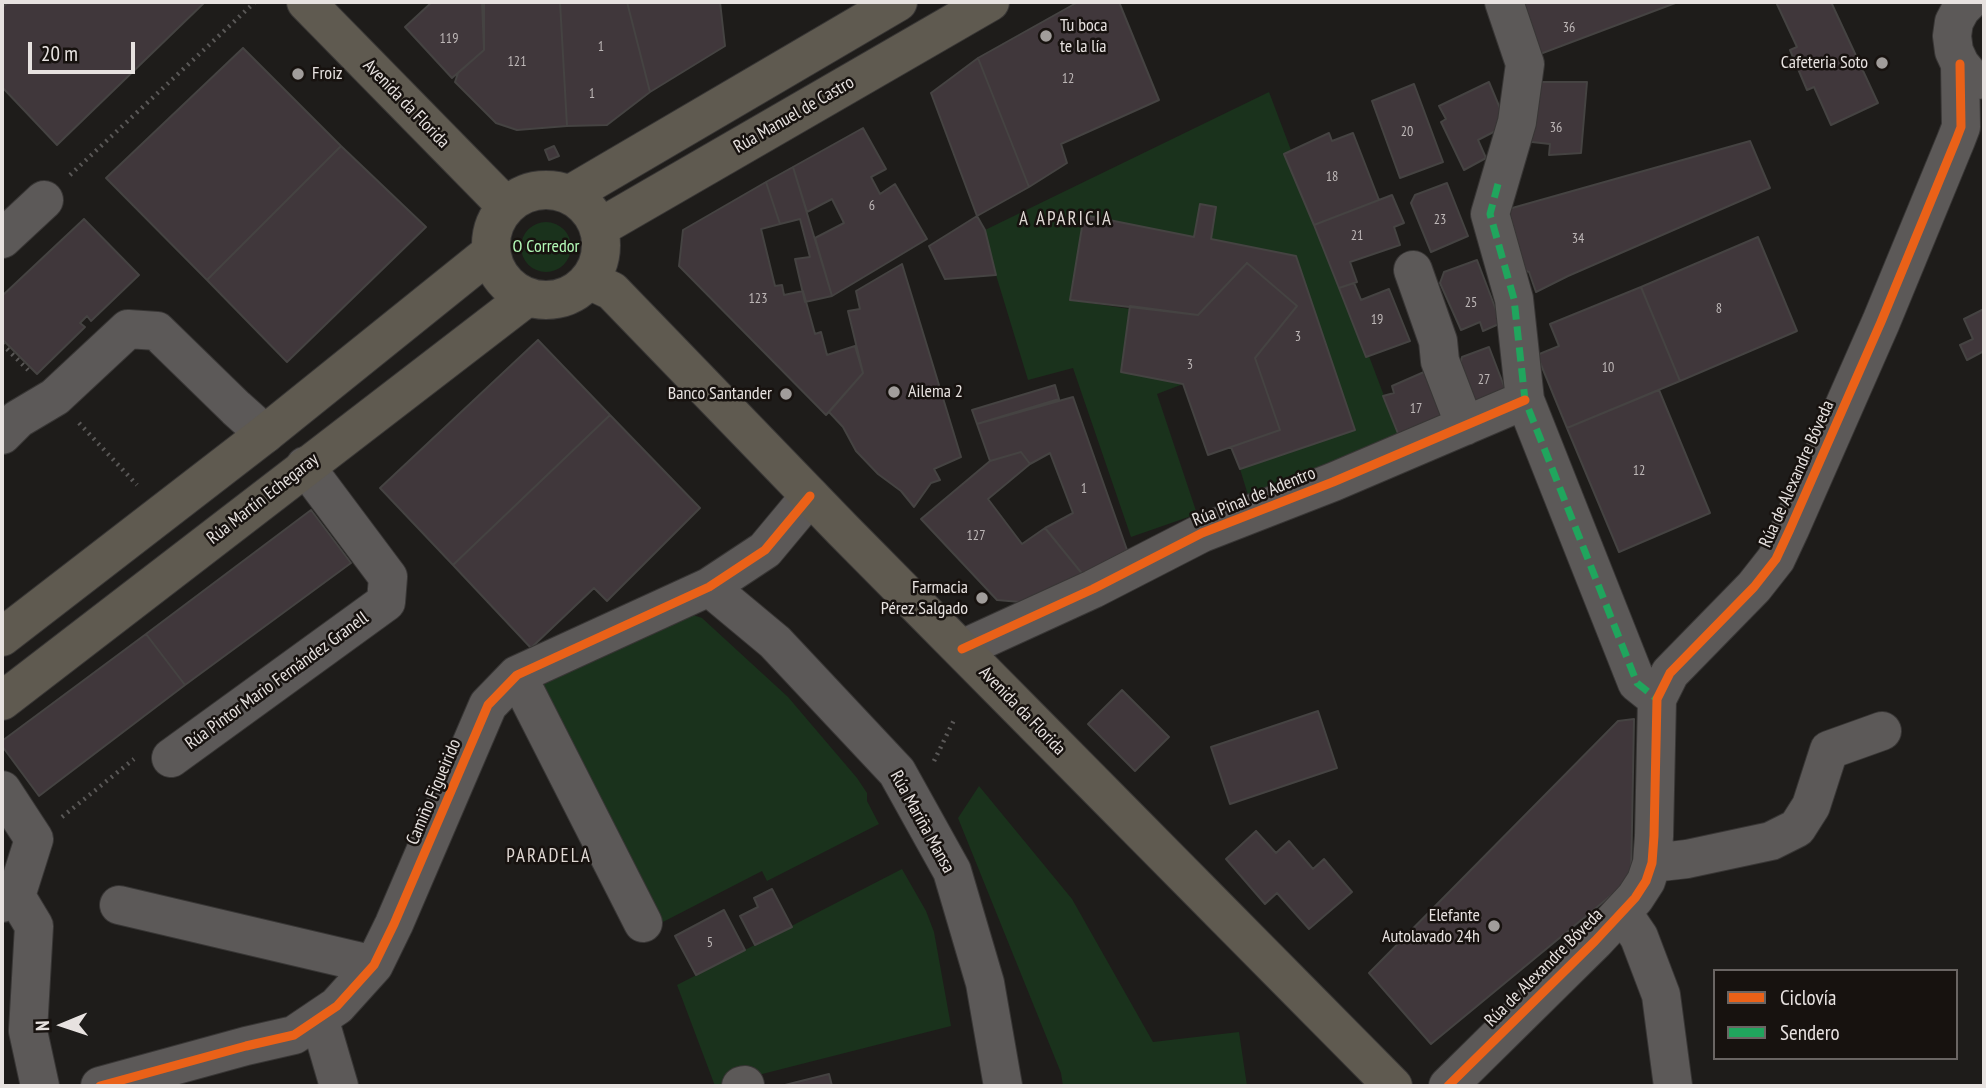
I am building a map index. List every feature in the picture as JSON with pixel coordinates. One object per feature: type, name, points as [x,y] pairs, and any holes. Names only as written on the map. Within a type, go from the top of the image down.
[{"type":"main road","name":"Avenida da Florida","points":[[306,2],[506,206]]},
{"type":"main road","points":[[569,195],[898,2]]},
{"type":"main road","name":"Rúa Manuel de Castro","points":[[598,228],[990,2]]},
{"type":"main road","points":[[535,190],[552,190],[569,195],[582,203],[598,228],[601,246],[598,264],[589,280],[576,292],[560,299],[543,301],[526,298],[512,290],[495,268],[491,253],[493,228],[506,206],[520,196],[535,190]]},
{"type":"main road","points":[[2,636],[265,434],[491,253]]},
{"type":"main road","name":"Avenida da Florida","points":[[589,280],[612,291],[810,496],[1393,1086]]},
{"type":"main road","name":"Rúa Martín Echegaray","points":[[2,701],[526,298]]},
{"type":"street","points":[[1504,2],[1525,64],[1517,122],[1490,214],[1514,299],[1525,400],[1637,683],[1657,699]]},
{"type":"street","name":"Rúa de Alexandre Bóveda","points":[[1448,1086],[1570,967],[1635,898],[1646,881],[1652,863],[1657,699],[1670,673],[1754,587],[1776,559],[1972,120],[1972,74],[1954,51],[1952,36],[1957,8]]},
{"type":"street","points":[[2,239],[44,200]]},
{"type":"street","points":[[1413,270],[1438,341],[1440,361],[1465,426]]},
{"type":"street","points":[[2,435],[18,419],[55,397],[128,329],[157,331],[265,434]]},
{"type":"street","name":"Rúa Pinal de Adentro","points":[[962,649],[1093,589],[1202,533],[1333,482],[1525,400]]},
{"type":"street","name":"Rúa Pintor Mario Fernández Granell","points":[[172,758],[386,602],[388,577],[305,466]]},
{"type":"street","name":"Camiño Figueirido","points":[[100,1086],[293,1035],[337,1006],[374,965],[488,705],[517,675],[709,586],[765,550],[810,496]]},
{"type":"street","name":"Rúa Mariña Mansa","points":[[709,586],[775,642],[897,772],[952,871],[985,983],[1003,1086]]},
{"type":"street","points":[[517,675],[643,923]]},
{"type":"street","points":[[1652,863],[1687,859],[1771,841],[1797,828],[1811,806],[1829,750],[1882,731]]},
{"type":"street","points":[[2,790],[34,839],[9,899],[34,926],[28,1031],[40,1086]]},
{"type":"street","points":[[120,905],[374,965]]},
{"type":"street","points":[[1622,912],[1639,937],[1661,995],[1674,1086]]},
{"type":"street","points":[[319,1018],[339,1086]]},
{"type":"path","points":[[44,200],[255,2]]},
{"type":"path","points":[[2,344],[35,377]]},
{"type":"path","points":[[76,419],[137,485]]},
{"type":"green space","points":[[1269,92],[1400,438],[1248,495],[1240,469],[1355,430],[1296,256],[1211,239],[1216,207],[1200,205],[1194,237],[1085,216],[1070,300],[1130,309],[1121,372],[1183,384],[1157,394],[1197,514],[1131,537],[1073,368],[1028,380],[985,230]]},
{"type":"green space","name":"O Corredor","points":[[546,222],[563,230],[571,247],[563,264],[546,272],[529,264],[521,247],[529,230]]},
{"type":"green space","points":[[690,614],[702,618],[788,697],[857,778],[867,793],[867,801],[879,824],[767,881],[762,871],[659,924],[541,685]]},
{"type":"green space","points":[[979,786],[1072,899],[1153,1042],[1239,1032],[1247,1086],[1063,1086],[1061,1073],[958,818]]},
{"type":"green space","points":[[902,869],[926,911],[934,932],[951,1026],[715,1086],[677,985]]},
{"type":"building","points":[[8,2],[205,2],[57,145],[2,87],[2,8]]},
{"type":"building","points":[[432,2],[482,2],[484,50],[452,78],[405,27]]},
{"type":"building","points":[[484,2],[560,2],[567,126],[517,130],[496,123],[455,82],[458,73],[484,50]]},
{"type":"building","points":[[560,2],[627,2],[650,92],[607,125],[567,126]]},
{"type":"building","points":[[627,2],[720,2],[725,46],[650,92]]},
{"type":"building","points":[[1078,2],[1119,2],[1159,100],[1061,144],[1067,163],[1029,187],[978,58]]},
{"type":"building","points":[[1519,2],[1678,2],[1540,54]]},
{"type":"building","points":[[1776,2],[1831,2],[1878,103],[1831,125],[1814,87],[1807,90],[1790,50],[1797,47]]},
{"type":"building","points":[[243,48],[341,146],[207,280],[106,178]]},
{"type":"building","points":[[978,58],[1029,187],[977,216],[931,93]]},
{"type":"building","points":[[1489,82],[1507,125],[1478,140],[1486,158],[1464,170],[1441,122],[1446,119],[1439,106]]},
{"type":"building","points":[[1534,82],[1587,82],[1581,153],[1549,155],[1550,144],[1523,141]]},
{"type":"building","points":[[1414,84],[1443,162],[1400,178],[1372,101]]},
{"type":"building","points":[[863,128],[886,169],[871,177],[880,194],[895,184],[927,239],[832,296],[815,238],[844,223],[832,199],[807,212],[793,167]]},
{"type":"building","points":[[1329,133],[1332,141],[1353,133],[1379,200],[1314,225],[1284,154]]},
{"type":"building","points":[[1750,141],[1770,188],[1536,292],[1529,272],[1512,266],[1498,212]]},
{"type":"building","points":[[341,146],[426,227],[287,362],[207,280]]},
{"type":"building","points":[[554,146],[559,156],[549,160],[545,150]]},
{"type":"building","points":[[793,167],[832,296],[805,302],[795,259],[810,257],[800,219],[780,224],[766,182]]},
{"type":"building","points":[[766,182],[780,224],[761,229],[775,286],[782,285],[784,295],[803,291],[815,334],[821,332],[827,355],[855,346],[863,373],[826,415],[679,266],[683,230]]},
{"type":"building","points":[[1447,183],[1468,236],[1431,252],[1411,203],[1415,195]]},
{"type":"building","points":[[1392,195],[1404,223],[1394,227],[1400,245],[1350,262],[1357,282],[1339,288],[1314,225]]},
{"type":"building","points":[[1200,204],[1216,207],[1211,239],[1296,256],[1355,430],[1240,469],[1231,447],[1280,430],[1255,358],[1297,306],[1247,263],[1198,315],[1070,300],[1084,215],[1194,237]]},
{"type":"building","points":[[977,216],[985,230],[996,275],[945,279],[929,246]]},
{"type":"building","points":[[84,219],[139,275],[91,321],[87,316],[80,323],[85,327],[37,374],[2,339],[2,296]]},
{"type":"building","points":[[1758,237],[1797,331],[1680,381],[1641,287]]},
{"type":"building","points":[[1477,260],[1501,323],[1483,331],[1480,322],[1461,330],[1440,283],[1444,272]]},
{"type":"building","points":[[1247,263],[1297,306],[1255,358],[1280,430],[1208,455],[1183,384],[1121,372],[1130,306],[1198,315]]},
{"type":"building","name":"Ailema 2","points":[[902,264],[961,457],[934,469],[940,480],[931,483],[914,507],[901,491],[878,474],[856,451],[843,427],[829,412],[863,373],[848,311],[860,309],[856,291]]},
{"type":"building","points":[[1354,283],[1361,300],[1389,289],[1410,341],[1366,357],[1339,288]]},
{"type":"building","points":[[1641,287],[1680,381],[1567,428],[1537,355],[1559,346],[1550,324]]},
{"type":"building","points":[[1984,309],[1984,351],[1967,360],[1960,345],[1973,339],[1964,319]]},
{"type":"building","points":[[538,340],[610,415],[453,565],[380,488]]},
{"type":"building","points":[[1489,347],[1509,399],[1469,414],[1460,365],[1462,357]]},
{"type":"building","points":[[1424,372],[1448,422],[1401,441],[1383,396],[1394,393],[1392,386]]},
{"type":"building","points":[[1055,385],[1059,399],[977,424],[972,410]]},
{"type":"building","points":[[1659,390],[1710,513],[1619,552],[1567,428]]},
{"type":"building","points":[[1073,397],[1127,550],[1084,576],[1045,528],[1073,513],[1050,453],[1030,464],[1021,452],[990,461],[977,424]]},
{"type":"building","points":[[610,415],[700,508],[607,601],[594,588],[531,648],[453,565]]},
{"type":"building","points":[[1021,452],[1030,464],[988,499],[1022,544],[1045,528],[1084,576],[1032,603],[997,600],[921,519],[990,461]]},
{"type":"building","points":[[311,510],[351,563],[185,685],[146,634]]},
{"type":"building","points":[[146,634],[185,685],[39,796],[2,746],[2,741]]},
{"type":"building","points":[[1122,690],[1169,737],[1135,771],[1088,724]]},
{"type":"building","points":[[1318,711],[1337,768],[1230,804],[1211,747]]},
{"type":"building","name":"Elefante Autolavado 24h","points":[[1634,719],[1631,879],[1431,1044],[1369,973],[1618,721]]},
{"type":"building","points":[[1256,831],[1276,853],[1289,841],[1313,869],[1324,859],[1352,892],[1309,929],[1277,893],[1265,904],[1226,859]]},
{"type":"building","points":[[772,889],[792,927],[755,945],[740,916],[758,907],[754,898]]},
{"type":"building","points":[[724,910],[745,950],[696,975],[675,936]]},
{"type":"building","points":[[829,1074],[832,1086],[781,1086]]},
{"type":"marked path","points":[[1498,184],[1490,214],[1514,299],[1525,400],[1637,683],[1657,699]]},
{"type":"cycle path","points":[[1448,1086],[1595,941],[1635,898],[1646,881],[1652,863],[1654,836],[1657,699],[1670,673],[1754,587],[1776,559],[1881,322],[1961,127],[1960,64]]},
{"type":"cycle path","points":[[962,649],[1093,589],[1202,533],[1333,482],[1525,400]]},
{"type":"cycle path","points":[[100,1086],[294,1035],[337,1006],[374,965],[488,705],[517,675],[709,587],[765,550],[810,496]]},
{"type":"place","name":"Tu boca te la lía","points":[[1046,36]]},
{"type":"place","name":"Cafeteria Soto","points":[[1882,63]]},
{"type":"place","name":"Froiz","points":[[298,74]]},
{"type":"place","name":"Ailema 2","points":[[894,392]]},
{"type":"place","name":"Banco Santander","points":[[786,394]]},
{"type":"place","name":"Farmacia Pérez Salgado","points":[[982,598]]},
{"type":"place","name":"Elefante Autolavado 24h","points":[[1494,926]]},
{"type":"district","name":"A APARICIA","points":[[1066,220]]},
{"type":"district","name":"PARADELA","points":[[549,857]]}]
